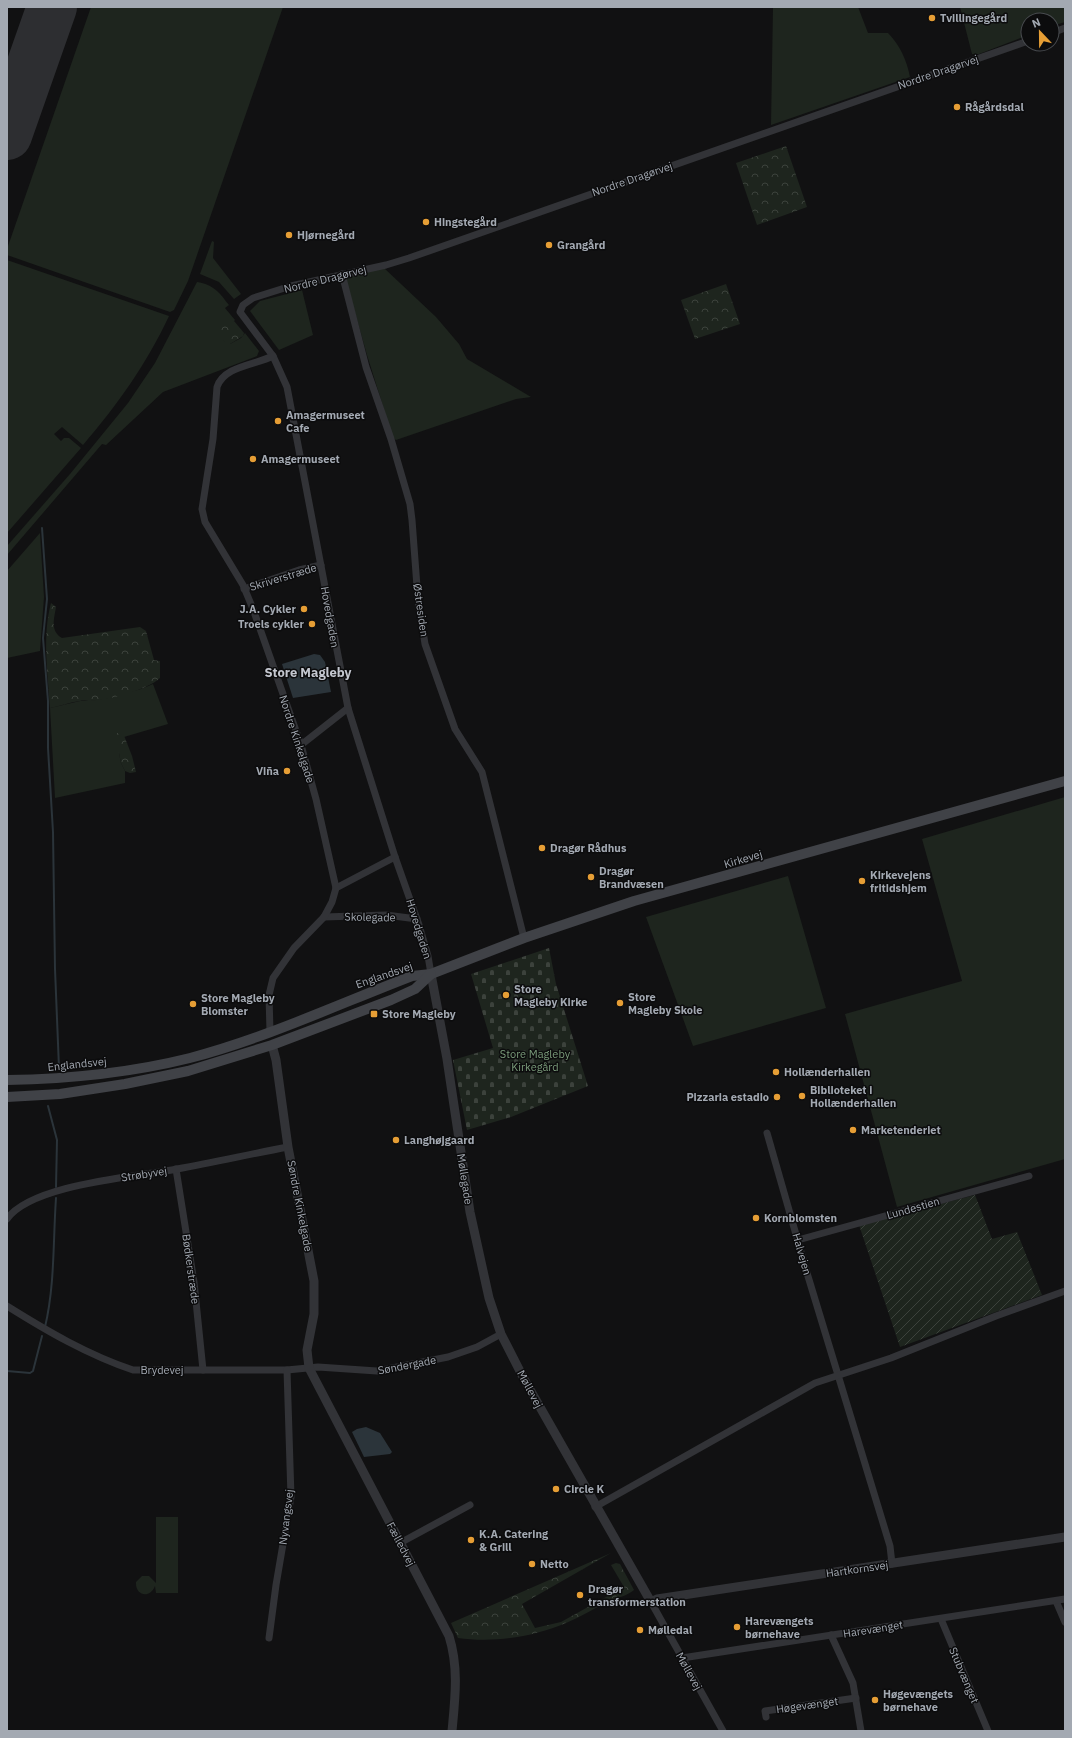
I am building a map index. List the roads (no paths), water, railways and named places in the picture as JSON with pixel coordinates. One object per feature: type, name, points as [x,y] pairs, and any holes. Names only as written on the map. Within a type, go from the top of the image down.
[{"type":"main road","name":"Kirkevej","points":[[431,974],[524,938],[634,901],[1065,781]]},
{"type":"main road","name":"Englandsvej","points":[[7,1080],[58,1079],[125,1071],[192,1057],[270,1032],[412,976],[431,974]]},
{"type":"main road","name":"Englandsvej","points":[[7,1097],[60,1094],[125,1084],[188,1071],[272,1045],[397,997],[415,989],[431,974]]},
{"type":"street","name":"Nordre Dragørvej","points":[[240,312],[242,305],[253,298],[291,286],[386,265],[409,258],[1020,44]]},
{"type":"street","name":"Østresiden","points":[[342,274],[366,367],[393,446],[410,504],[418,600],[426,644],[455,729],[482,772],[524,938]]},
{"type":"street","name":"Hovedgaden","points":[[240,312],[273,356],[287,387],[348,708],[395,858],[428,956],[431,974]]},
{"type":"street","name":"Nordre Kinkelgade","points":[[273,356],[230,372],[220,380],[213,439],[202,509],[205,522],[243,585],[253,609],[301,745],[316,799],[336,888]]},
{"type":"street","name":"Skriverstræde","points":[[244,589],[299,570],[321,566]]},
{"type":"street","points":[[301,745],[348,708]]},
{"type":"street","points":[[270,1032],[269,995],[273,978],[294,948],[324,917],[332,902],[336,888],[395,858]]},
{"type":"street","name":"Skolegade","points":[[324,917],[386,915],[416,918]]},
{"type":"street","name":"Møllegade","points":[[431,974],[447,1059],[478,1255],[488,1298],[501,1334]]},
{"type":"street","name":"Søndre Kinkelgade","points":[[272,1045],[276,1060],[288,1147],[314,1281],[314,1314],[307,1350],[309,1368]]},
{"type":"street","name":"Halvejen","points":[[767,1133],[890,1546],[892,1564]]},
{"type":"street","name":"Strøbyvej","points":[[7,1219],[18,1208],[26,1203],[90,1182],[176,1169],[288,1147]]},
{"type":"street","name":"Bødkerstræde","points":[[176,1169],[194,1282],[203,1370]]},
{"type":"street","name":"Lundestien","points":[[798,1240],[1029,1176]]},
{"type":"street","points":[[595,1507],[815,1383],[838,1374],[891,1358],[996,1316],[1065,1291]]},
{"type":"street","name":"Brydevej","points":[[7,1306],[48,1332],[114,1363],[133,1370],[287,1370],[309,1368]]},
{"type":"street","name":"Søndergade","points":[[309,1368],[318,1367],[362,1371],[393,1369],[448,1357],[477,1347],[501,1334]]},
{"type":"street","name":"Møllevej","points":[[501,1334],[524,1379],[595,1507],[651,1602],[723,1731]]},
{"type":"street","name":"Fælledvej","points":[[309,1368],[451,1642],[455,1662],[456,1686],[452,1731]]},
{"type":"street","name":"Nyvangsvej","points":[[269,1638],[276,1585],[291,1497],[287,1370]]},
{"type":"street","points":[[400,1543],[470,1505]]},
{"type":"street","name":"Hartkornsvej","points":[[651,1602],[657,1599],[1065,1537]]},
{"type":"street","name":"Harevænget","points":[[682,1658],[1065,1599]]},
{"type":"street","points":[[1056,1601],[1065,1622]]},
{"type":"street","name":"Stubvænget","points":[[940,1619],[988,1731]]},
{"type":"street","points":[[831,1635],[854,1684],[861,1731]]},
{"type":"street","name":"Høgevænget","points":[[766,1717],[765,1711],[856,1698]]},
{"type":"waterway","points":[[42,528],[47,599],[43,638],[48,701],[48,748],[53,832],[55,969],[59,1068]]},
{"type":"waterway","points":[[48,1106],[57,1140],[56,1187]]},
{"type":"waterway","points":[[45,1327],[51,1295],[56,1198]]},
{"type":"waterway","points":[[7,1371],[30,1373],[33,1371],[42,1336]]},
{"type":"place","name":"Tvillingegård","points":[[932,18]]},
{"type":"place","name":"Rågårdsdal","points":[[957,107]]},
{"type":"place","name":"Hingstegård","points":[[426,222]]},
{"type":"place","name":"Hjørnegård","points":[[289,235]]},
{"type":"place","name":"Grangård","points":[[549,245]]},
{"type":"place","name":"Amagermuseet Cafe","points":[[278,421]]},
{"type":"place","name":"Amagermuseet","points":[[253,459]]},
{"type":"place","name":"J.A. Cykler","points":[[304,609]]},
{"type":"place","name":"Troels cykler","points":[[312,624]]},
{"type":"place","name":"Viña","points":[[287,771]]},
{"type":"place","name":"Dragør Rådhus","points":[[542,848]]},
{"type":"place","name":"Dragør Brandvæsen","points":[[591,877]]},
{"type":"place","name":"Kirkevejens fritidshjem","points":[[862,881]]},
{"type":"place","name":"Store Magleby Kirke","points":[[506,995]]},
{"type":"place","name":"Store Magleby Skole","points":[[620,1003]]},
{"type":"place","name":"Store Magleby Blomster","points":[[193,1004]]},
{"type":"place","name":"Store Magleby","points":[[374,1014]]},
{"type":"place","name":"Hollænderhallen","points":[[776,1072]]},
{"type":"place","name":"Biblioteket i Hollænderhallen","points":[[802,1096]]},
{"type":"place","name":"Pizzaria estadio","points":[[777,1097]]},
{"type":"place","name":"Marketenderiet","points":[[853,1130]]},
{"type":"place","name":"Langhøjgaard","points":[[396,1140]]},
{"type":"place","name":"Kornblomsten","points":[[756,1218]]},
{"type":"place","name":"Circle K","points":[[556,1489]]},
{"type":"place","name":"K.A. Catering & Grill","points":[[471,1540]]},
{"type":"place","name":"Netto","points":[[532,1564]]},
{"type":"place","name":"Dragør transformerstation","points":[[580,1595]]},
{"type":"place","name":"Harevængets børnehave","points":[[737,1627]]},
{"type":"place","name":"Mølledal","points":[[640,1630]]},
{"type":"place","name":"Høgevængets børnehave","points":[[875,1700]]},
{"type":"district","name":"Store Magleby","points":[[308,672]]},
{"type":"park label","name":"Store Magleby Kirkegård","points":[[535,1060]]}]
